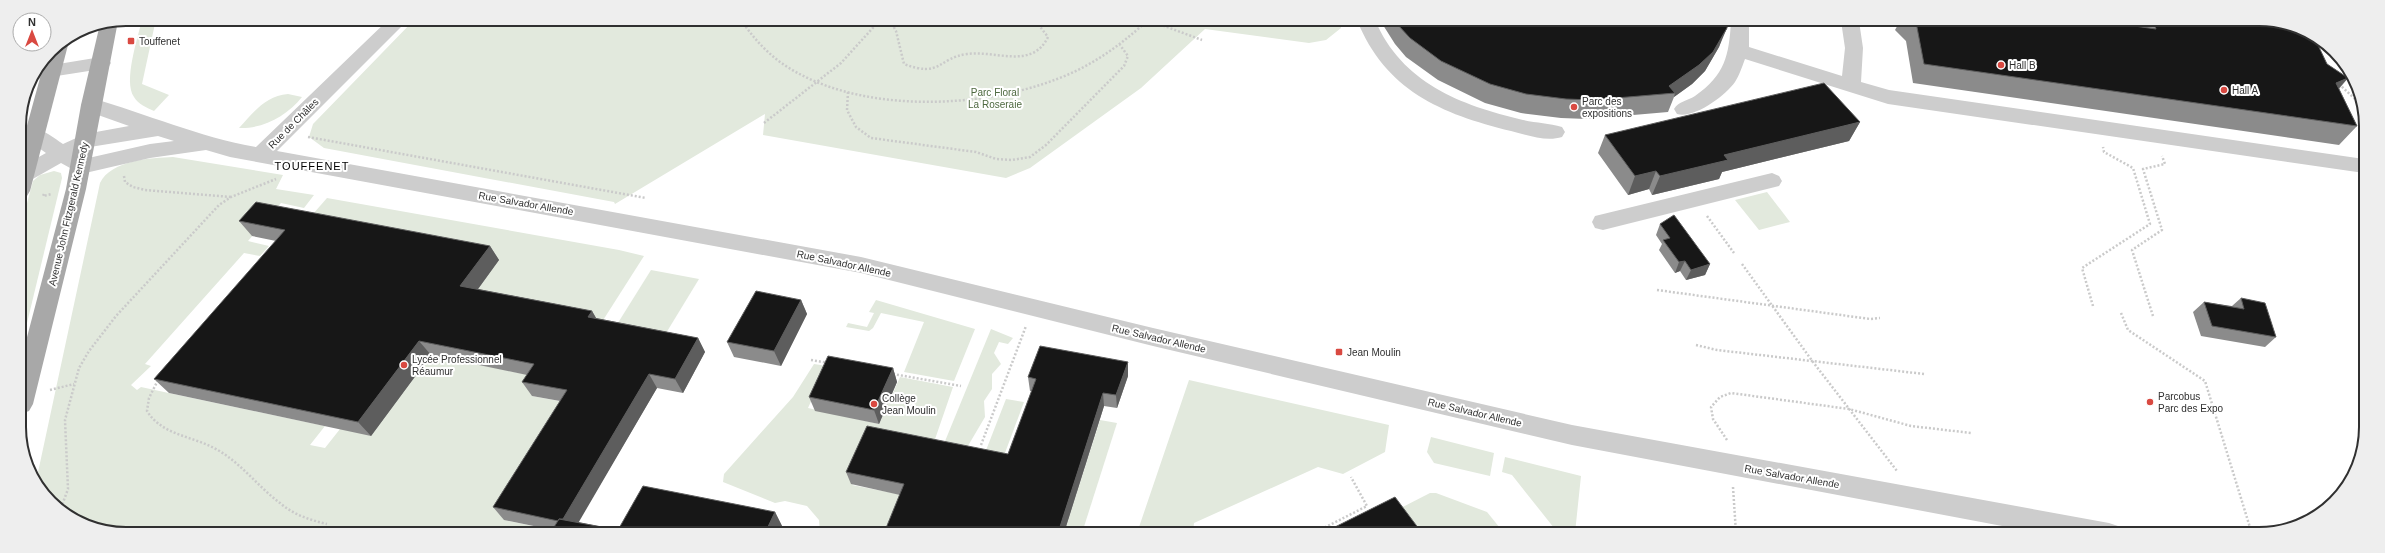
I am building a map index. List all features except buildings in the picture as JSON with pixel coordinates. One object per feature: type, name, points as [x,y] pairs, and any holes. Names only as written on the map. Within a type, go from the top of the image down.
[{"type":"main road","name":"Avenue John Fitzgerald Kennedy","points":[[26,384],[81,167],[91,105],[109,28]]},
{"type":"main road","points":[[26,170],[36,136],[43,73],[48,64]]},
{"type":"street","name":"Rue de Châles","points":[[261,156],[393,26]]},
{"type":"street","points":[[1368,26],[1385,58],[1408,80],[1443,101],[1482,116],[1542,131],[1555,132]]},
{"type":"street","points":[[1684,109],[1701,101],[1727,79],[1739,51],[1740,26]]},
{"type":"street","points":[[1850,86],[1854,48],[1851,26]]},
{"type":"street","points":[[1739,51],[1888,97],[2359,165]]},
{"type":"street","points":[[43,73],[101,63]]},
{"type":"street","points":[[91,105],[158,129]]},
{"type":"street","name":"Rue Salvador Allende","points":[[26,180],[61,153],[85,141],[158,129],[210,144],[261,156],[861,265],[1153,337],[1572,435],[2072,527]]},
{"type":"street","points":[[36,136],[81,167]]},
{"type":"street","name":"Rue Salvador Allende","points":[[81,167],[136,153],[210,144]]},
{"type":"street","points":[[1603,222],[1632,213],[1696,201],[1772,182]]},
{"type":"path","points":[[744,26],[756,42],[783,64],[818,82],[848,92],[888,100],[929,102],[993,96],[1014,92],[1054,80],[1089,64],[1120,45],[1141,26]]},
{"type":"path","points":[[764,122],[842,65],[866,40],[876,26]]},
{"type":"path","points":[[894,26],[899,34],[900,55],[904,64],[927,70],[938,68],[966,54],[1023,55],[1037,52],[1045,45],[1048,37],[1040,26]]},
{"type":"path","points":[[1164,26],[1202,40]]},
{"type":"path","points":[[848,92],[848,110],[853,121],[856,127],[871,138],[976,152],[996,159],[1012,160],[1030,157],[1046,145],[1124,66],[1128,56],[1120,45]]},
{"type":"path","points":[[2336,81],[2356,101]]},
{"type":"path","points":[[2093,306],[2082,268],[2150,224],[2133,168],[2104,152],[2097,128]]},
{"type":"path","points":[[2153,316],[2132,250],[2162,230],[2143,169],[2165,164],[2156,136]]},
{"type":"path","points":[[319,139],[646,198]]},
{"type":"path","points":[[136,153],[124,178],[125,182],[133,187],[231,197]]},
{"type":"path","points":[[62,504],[68,489],[65,420],[80,368],[89,351],[137,291],[206,218],[231,197],[288,174],[298,162]]},
{"type":"path","points":[[1696,201],[1734,253]]},
{"type":"path","points":[[1742,264],[1813,362],[1918,498]]},
{"type":"path","points":[[1657,290],[1870,319],[1880,318]]},
{"type":"path","points":[[2121,313],[2128,330],[2205,381],[2250,527]]},
{"type":"path","points":[[980,445],[1019,341]]},
{"type":"path","points":[[1696,345],[1813,362],[1924,374]]},
{"type":"path","points":[[811,360],[835,364]]},
{"type":"path","points":[[161,374],[149,398],[147,411],[153,422],[219,450],[241,466],[275,501],[292,513],[327,524]]},
{"type":"path","points":[[890,374],[961,386]]},
{"type":"path","points":[[1731,393],[1800,404],[1849,409],[1911,426],[1971,433]]},
{"type":"path","points":[[1326,527],[1367,506],[1351,477]]},
{"type":"green space","points":[[140,26],[154,26],[142,84],[169,95],[154,111],[138,102],[131,90],[130,81],[132,59]]},
{"type":"green space","name":"Parc Floral La Roseraie","points":[[408,26],[1341,26],[1341,28],[1326,40],[1309,43],[1205,29],[1141,88],[1030,168],[1006,178],[763,135],[765,114],[615,204],[614,202],[324,148],[309,137],[313,124]]},
{"type":"green space","points":[[288,94],[302,97],[289,110],[266,124],[248,128],[239,128],[266,101],[280,95]]},
{"type":"green space","points":[[173,157],[283,175],[276,189],[314,195],[304,208],[281,203],[248,241],[269,246],[260,256],[244,253],[145,364],[151,366],[131,385],[137,390],[141,387],[325,426],[310,445],[325,448],[340,429],[431,355],[544,378],[532,396],[576,404],[505,520],[538,527],[120,527],[100,524],[76,514],[55,498],[38,474],[100,183],[105,175],[113,169],[132,162],[154,158]]},
{"type":"green space","points":[[54,171],[61,173],[62,178],[26,327],[26,207],[33,181],[40,175]]},
{"type":"green space","points":[[1767,192],[1790,222],[1759,230],[1735,200]]},
{"type":"green space","points":[[327,198],[619,250],[644,256],[600,325],[251,285]]},
{"type":"green space","points":[[651,270],[699,279],[660,343],[611,334]]},
{"type":"green space","points":[[876,300],[975,329],[954,381],[904,372],[924,322],[881,313],[873,328],[869,331],[846,327],[848,323],[867,327],[874,313],[869,312]]},
{"type":"green space","points":[[991,329],[1013,338],[1008,344],[999,342],[994,353],[1001,364],[992,374],[992,389],[984,401],[985,417],[962,456],[941,451]]},
{"type":"green space","points":[[814,364],[827,366],[808,408],[879,424],[900,377],[953,387],[933,445],[852,485],[903,495],[890,527],[820,527],[819,520],[807,506],[785,501],[775,503],[723,482],[724,474],[793,397]]},
{"type":"green space","points":[[1189,380],[1389,425],[1385,452],[1343,474],[1318,467],[1194,523],[1194,527],[1139,527]]},
{"type":"green space","points":[[1006,399],[1024,402],[1002,461],[983,458]]},
{"type":"green space","points":[[1100,420],[1117,423],[1084,527],[1066,527]]},
{"type":"green space","points":[[1431,437],[1494,453],[1490,476],[1434,463],[1427,452]]},
{"type":"green space","points":[[1505,457],[1581,476],[1576,527],[1553,527],[1512,475],[1502,472]]},
{"type":"green space","points":[[1430,493],[1436,493],[1487,512],[1499,527],[1402,527],[1391,513]]},
{"type":"place","name":"Touffenet","points":[[131,41]]},
{"type":"place","name":"Hall B","points":[[2001,65]]},
{"type":"place","name":"Hall A","points":[[2224,90]]},
{"type":"place","name":"Parc des expositions","points":[[1574,107]]},
{"type":"place","name":"Jean Moulin","points":[[1339,352]]},
{"type":"place","name":"Lycée Professionnel Réaumur","points":[[404,365]]},
{"type":"place","name":"Parcobus Parc des Expo","points":[[2150,402]]},
{"type":"place","name":"Collège Jean Moulin","points":[[874,404]]},
{"type":"district","name":"TOUFFENET","points":[[312,166]]}]
